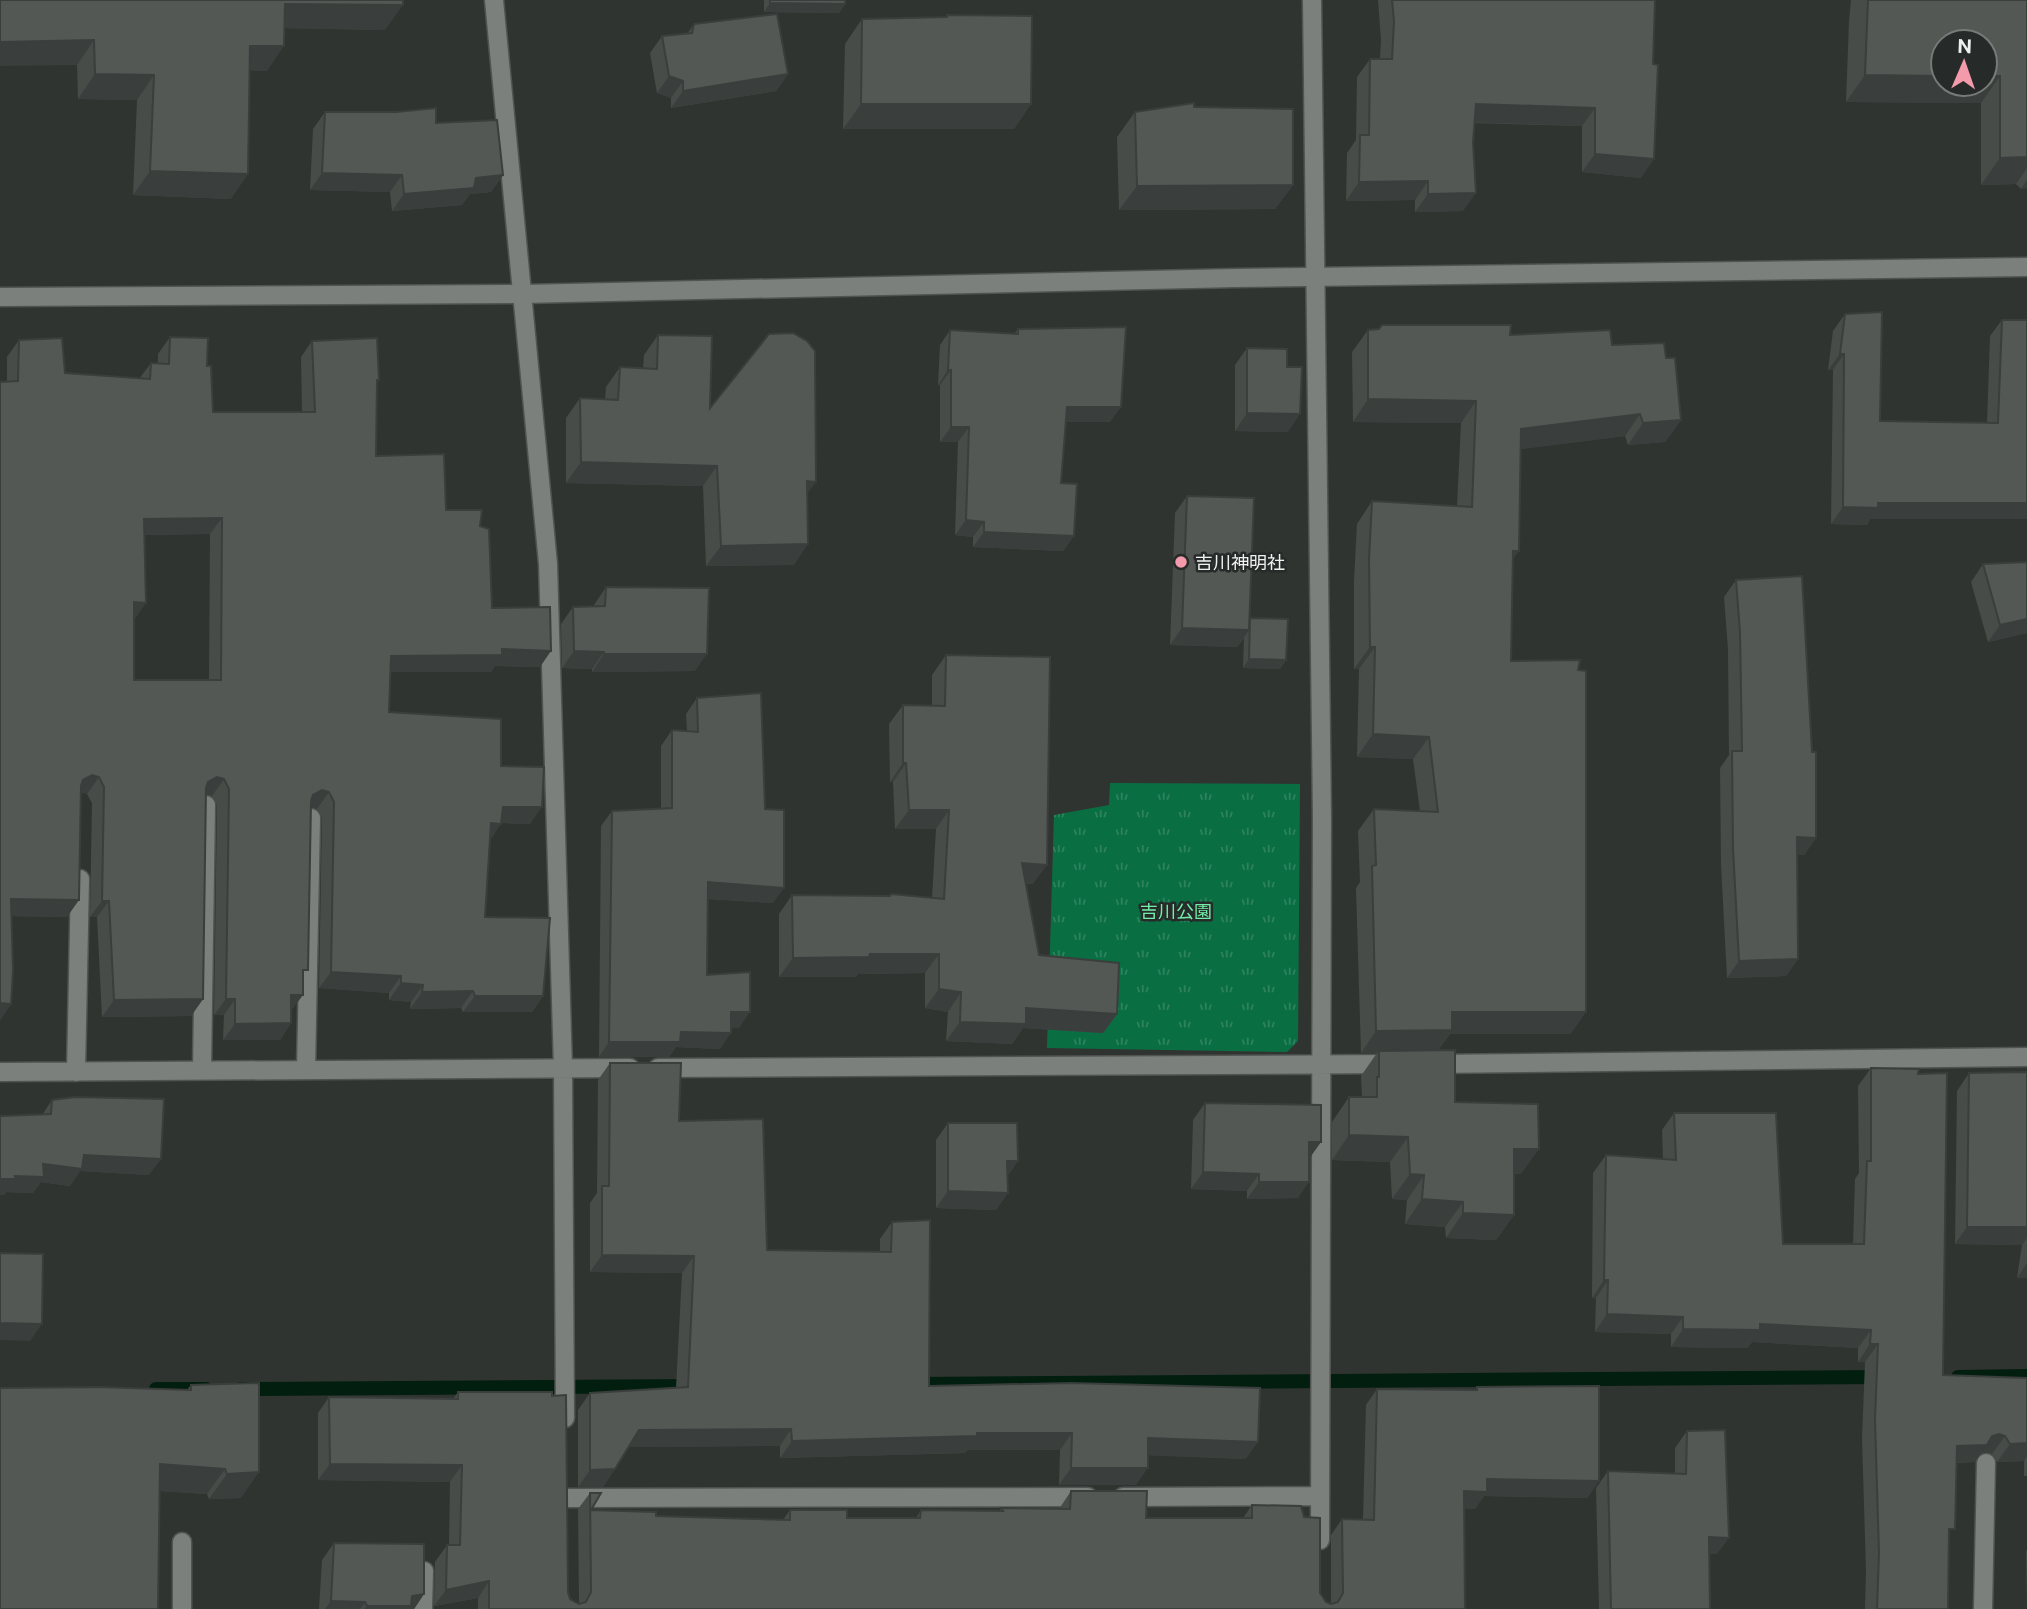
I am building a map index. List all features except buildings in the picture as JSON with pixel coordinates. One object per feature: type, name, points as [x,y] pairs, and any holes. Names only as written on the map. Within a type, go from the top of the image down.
[{"type":"street","points":[[494,0],[548,564],[563,1069],[566,1437]]},
{"type":"street","points":[[1312,0],[1322,818],[1320,1559]]},
{"type":"street","points":[[0,297],[523,294],[1314,277],[2027,267]]},
{"type":"street","points":[[202,1070],[206,804]]},
{"type":"street","points":[[306,1070],[311,818]]},
{"type":"street","points":[[76,1072],[80,856]]},
{"type":"street","points":[[0,1072],[1412,1064],[1946,1064],[2027,1057]]},
{"type":"street","points":[[1983,1609],[1986,1464]]},
{"type":"street","points":[[566,1499],[1319,1496]]},
{"type":"street","points":[[182,1609],[183,1542]]},
{"type":"street","points":[[423,1609],[424,1550]]},
{"type":"green space","name":"吉川公園","points":[[1110,783],[1300,784],[1298,1041],[1287,1052],[1047,1048],[1054,815],[1109,805]]},
{"type":"waterway","points":[[1958,1377],[2027,1376]]},
{"type":"waterway","points":[[912,1384],[1882,1377]]},
{"type":"waterway","points":[[240,1389],[696,1386]]},
{"type":"waterway","points":[[156,1389],[206,1389]]},
{"type":"place","name":"吉川神明社","points":[[1181,562]]}]
